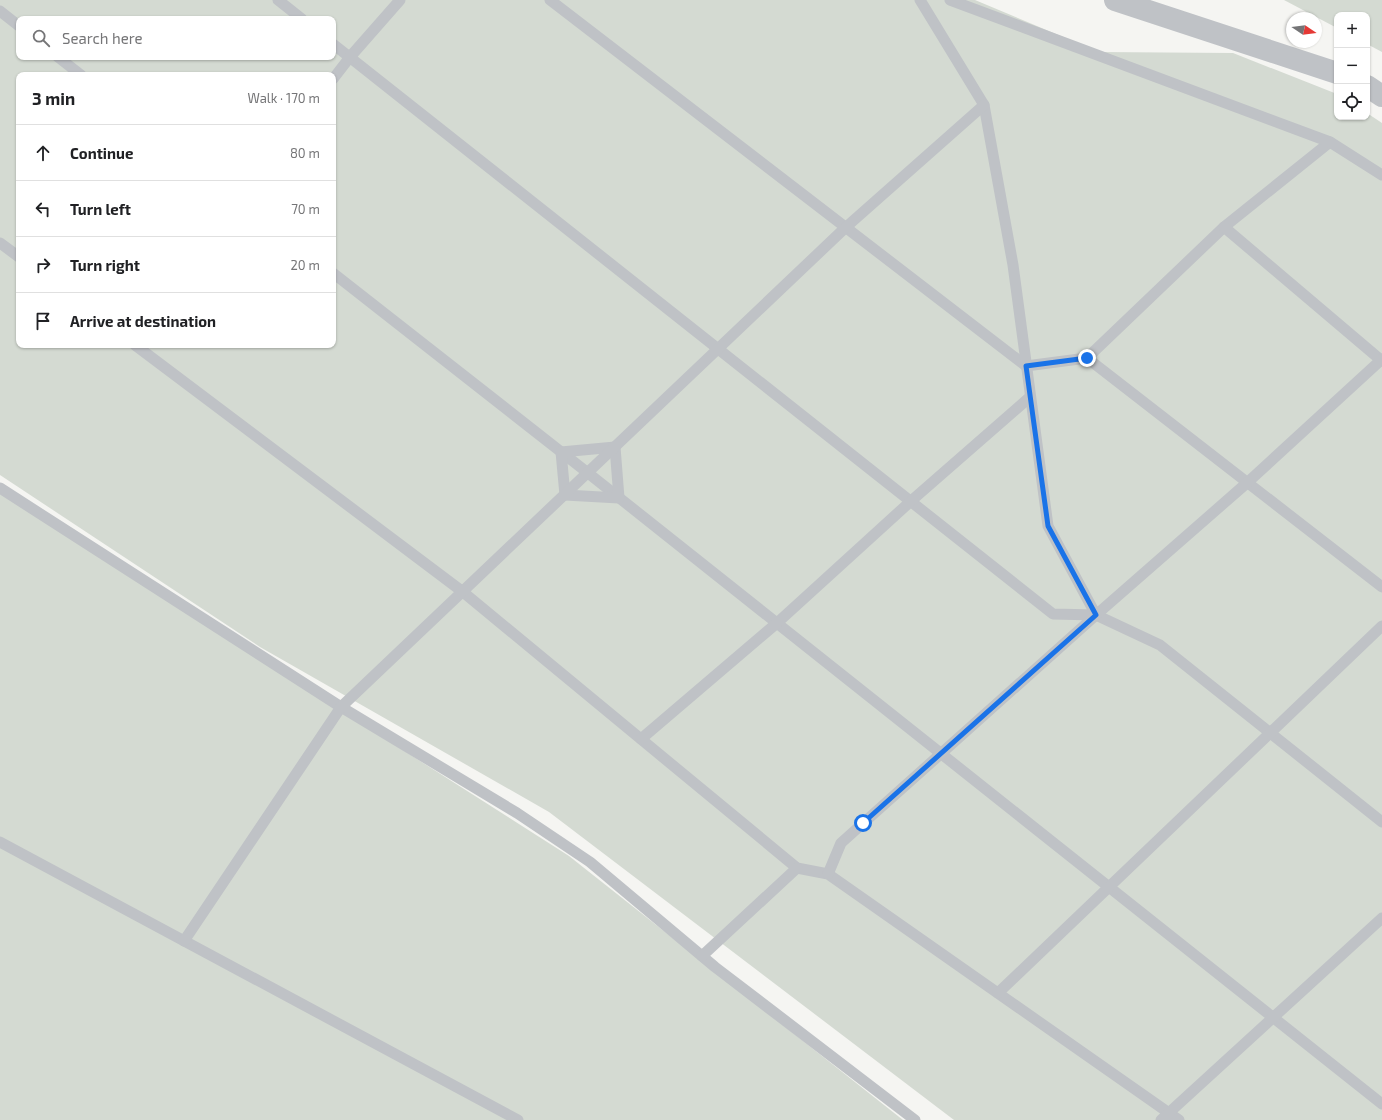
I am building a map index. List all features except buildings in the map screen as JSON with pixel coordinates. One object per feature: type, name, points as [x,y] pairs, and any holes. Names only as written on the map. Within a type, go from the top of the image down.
[{"type":"street","points":[[1115,0],[1334,73]]},
{"type":"street","points":[[1370,88],[1382,96]]},
{"type":"lane","points":[[278,0],[298,16]]},
{"type":"lane","points":[[336,75],[400,0]]},
{"type":"lane","points":[[550,0],[1026,366],[1087,358],[1224,227],[1330,142]]},
{"type":"lane","points":[[920,0],[984,105],[1013,264],[1048,526],[1096,615]]},
{"type":"lane","points":[[950,0],[1330,142],[1382,175]]},
{"type":"lane","points":[[0,11],[16,24]]},
{"type":"lane","points":[[336,46],[719,348],[1052,614],[1096,615],[1160,645],[1382,822]]},
{"type":"lane","points":[[62,60],[77,72]]},
{"type":"lane","points":[[184,941],[341,707],[846,228],[984,105]]},
{"type":"lane","points":[[828,874],[841,843],[1096,615],[1248,482],[1382,360],[1224,227]]},
{"type":"lane","points":[[0,243],[16,255]]},
{"type":"lane","points":[[336,275],[620,498],[1382,1104]]},
{"type":"lane","points":[[139,348],[463,592],[797,868],[828,874],[998,993],[1165,1116],[1179,1120]]},
{"type":"lane","points":[[1087,358],[1382,587]]},
{"type":"lane","points":[[641,740],[777,623],[911,501],[1030,398]]},
{"type":"lane","points":[[561,452],[615,447]]},
{"type":"lane","points":[[615,447],[620,498]]},
{"type":"lane","points":[[561,452],[565,495]]},
{"type":"lane","points":[[0,488],[341,707],[517,813],[590,862],[702,956],[915,1120]]},
{"type":"lane","points":[[565,495],[620,498]]},
{"type":"lane","points":[[998,993],[1382,626]]},
{"type":"lane","points":[[0,842],[518,1120]]},
{"type":"lane","points":[[702,956],[797,868]]},
{"type":"lane","points":[[1165,1116],[1382,918]]},
{"type":"shaded area","points":[[0,0],[975,0],[1099,52],[1233,53],[1334,93],[1334,120],[1370,120],[1370,115],[1382,123],[1382,1120],[954,1120],[549,812],[260,647],[0,475]]},
{"type":"shaded area","points":[[1284,0],[1382,0],[1382,52],[1370,46],[1370,12],[1334,12],[1334,26],[1322,20],[1322,12],[1307,12]]},
{"type":"shaded area","points":[[0,493],[569,856],[903,1120],[0,1120]]},
{"type":"route","points":[[863,823],[1096,615],[1048,526],[1026,366],[1087,358]]}]
